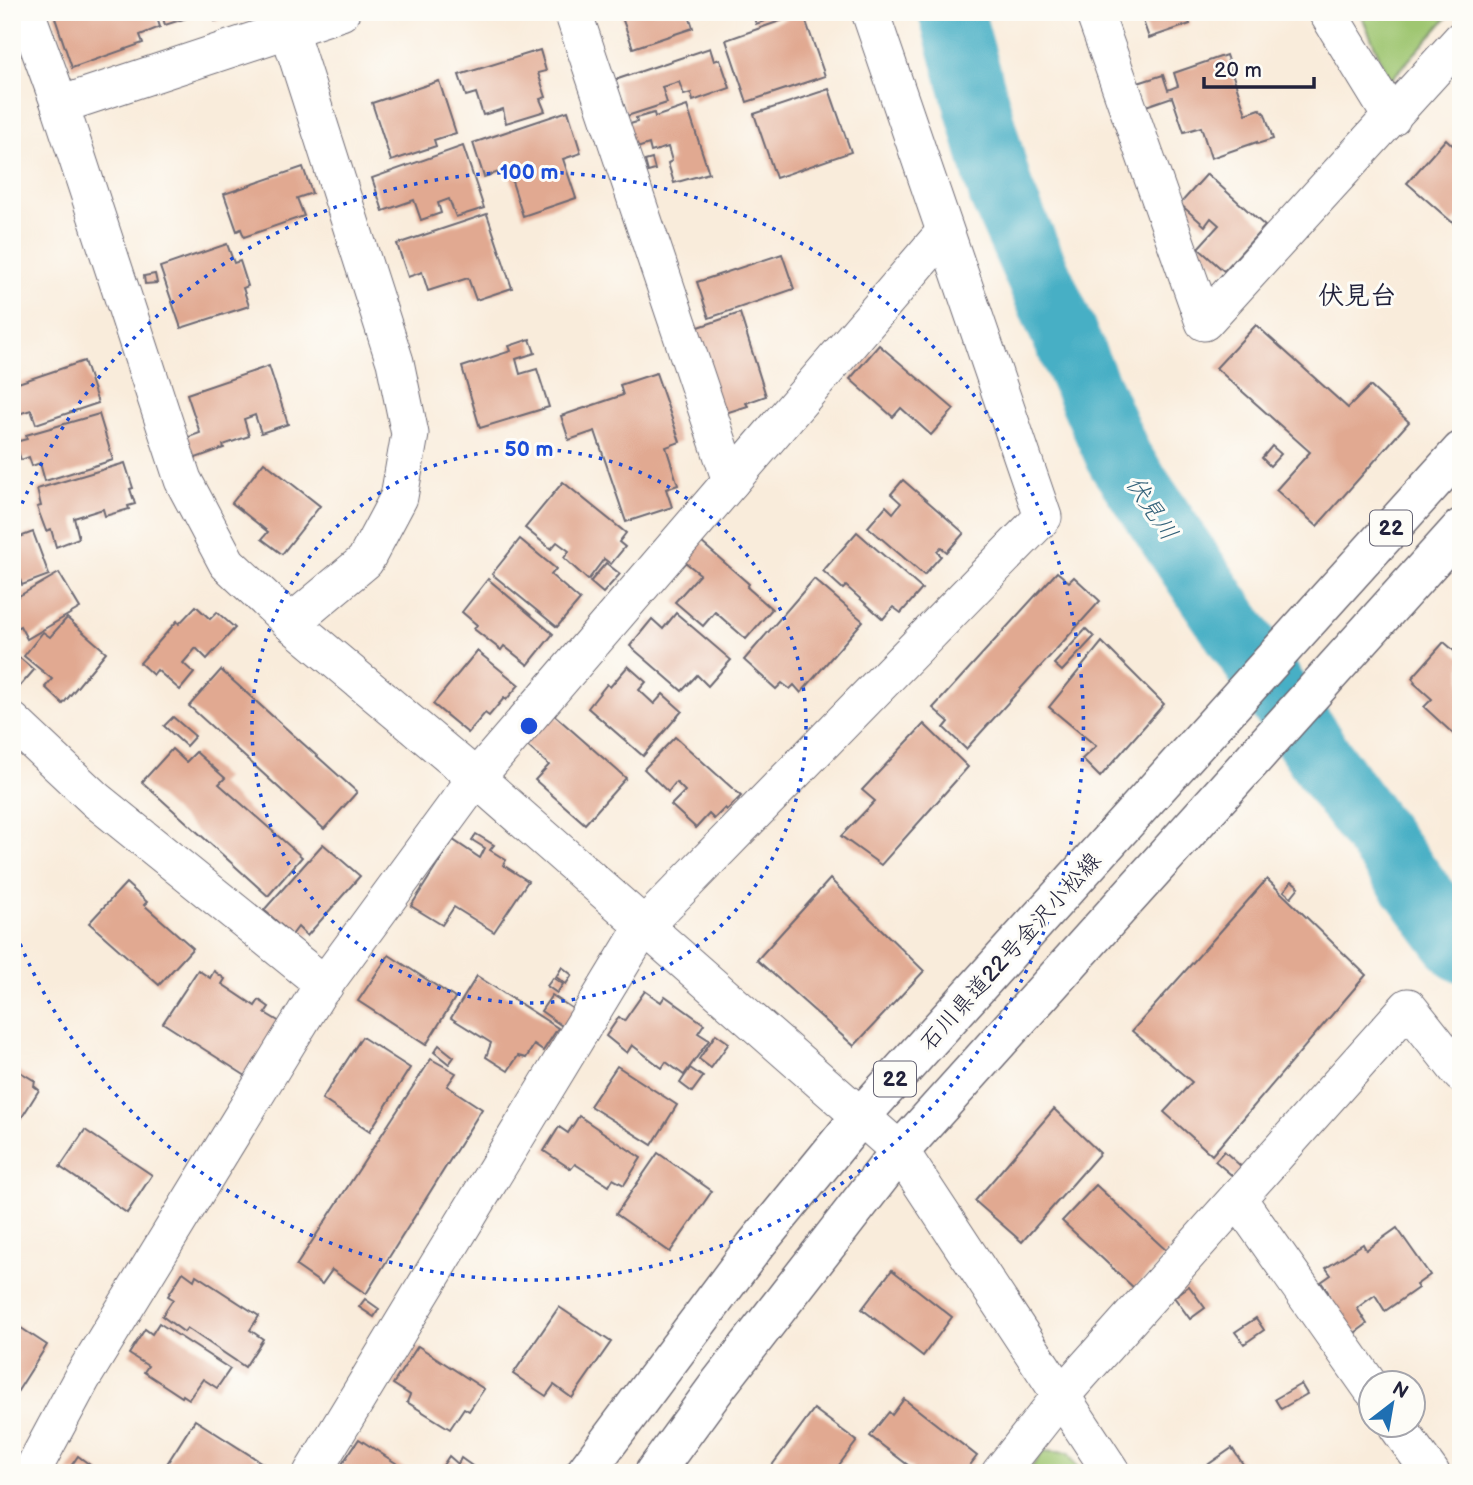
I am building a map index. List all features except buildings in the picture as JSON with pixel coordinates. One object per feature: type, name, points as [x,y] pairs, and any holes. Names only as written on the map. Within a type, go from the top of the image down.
[{"type":"main road","name":"石川県道22号金沢小松線","points":[[585,1473],[754,1247],[861,1116],[1461,451]]},
{"type":"main road","name":"22","points":[[654,1473],[719,1384],[900,1151],[1461,528]]},
{"type":"street","points":[[26,12],[60,105],[183,480],[227,563],[291,623],[476,778],[900,1151],[1112,1473]]},
{"type":"street","points":[[60,105],[286,21],[341,12]]},
{"type":"street","points":[[573,12],[731,481]]},
{"type":"street","points":[[313,1473],[644,926],[1043,517],[870,12]]},
{"type":"street","points":[[1094,12],[1204,322],[1461,40]]},
{"type":"street","points":[[1327,12],[1392,118]]},
{"type":"street","points":[[286,21],[395,362],[410,434],[399,497],[366,561],[291,623]]},
{"type":"street","points":[[31,1473],[82,1378],[325,985],[476,778],[944,233]]},
{"type":"street","points":[[12,721],[96,800],[325,985]]},
{"type":"street","points":[[1000,1473],[1060,1397],[1408,1007],[1461,1074]]},
{"type":"street","points":[[1238,1199],[1358,1370]]},
{"type":"street","points":[[1408,1440],[1431,1473]]},
{"type":"green space","points":[[1360,12],[1452,12],[1390,81]]},
{"type":"green space","points":[[1044,1451],[1068,1453],[1081,1473],[1027,1473]]},
{"type":"waterway","name":"伏見川","points":[[951,12],[1001,192],[1120,460],[1327,768],[1461,949]]},
{"type":"district","name":"伏見台","points":[[1357,295]]}]
